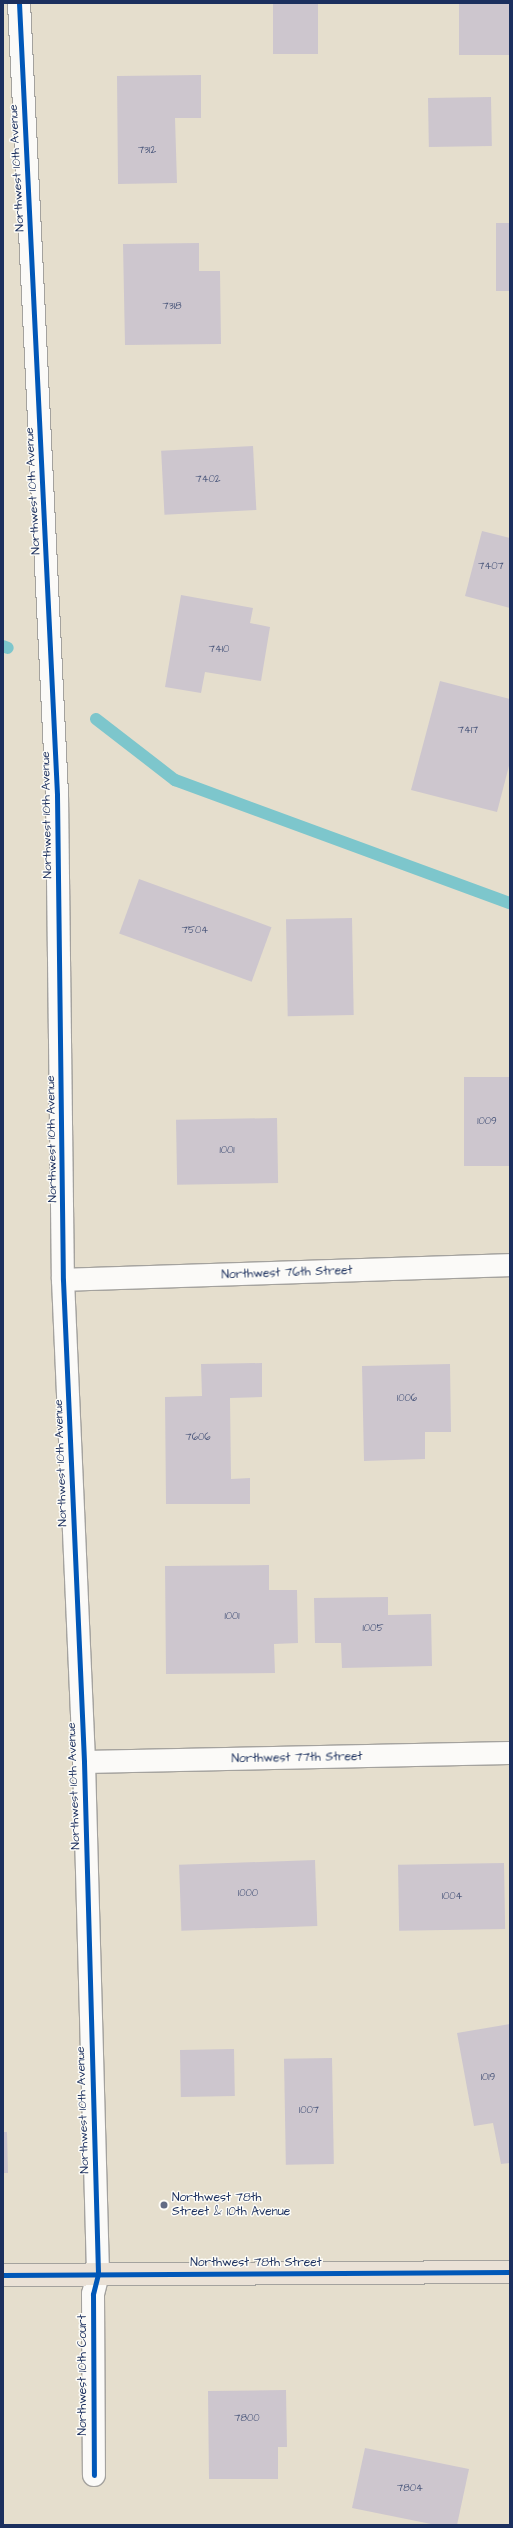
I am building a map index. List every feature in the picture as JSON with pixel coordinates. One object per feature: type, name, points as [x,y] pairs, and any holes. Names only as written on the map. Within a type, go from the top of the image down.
[{"type":"main road","name":"Northwest 78th Street","points":[[3,2275],[510,2272]]},
{"type":"street","name":"Northwest 10th Avenue","points":[[20,3],[57,795],[64,1280],[84,1762],[98,2274]]},
{"type":"street","name":"Northwest 76th Street","points":[[64,1280],[510,1265]]},
{"type":"street","name":"Northwest 77th Street","points":[[84,1762],[510,1754]]},
{"type":"street","name":"Northwest 10th Court","points":[[94,2475],[93,2294],[98,2274]]},
{"type":"building","points":[[273,3],[318,3],[318,54],[273,54]]},
{"type":"building","points":[[459,3],[510,3],[510,55],[459,55]]},
{"type":"building","points":[[201,75],[201,118],[175,118],[177,183],[118,184],[117,76]]},
{"type":"building","points":[[491,97],[492,146],[429,147],[428,98]]},
{"type":"building","points":[[496,223],[510,223],[510,291],[496,291]]},
{"type":"building","points":[[199,243],[199,271],[220,271],[221,344],[125,345],[123,244]]},
{"type":"building","points":[[253,446],[256,510],[164,515],[161,451]]},
{"type":"building","points":[[482,531],[510,538],[510,608],[465,596]]},
{"type":"building","points":[[181,595],[253,608],[250,623],[270,627],[261,681],[205,672],[201,693],[165,687]]},
{"type":"building","points":[[440,681],[510,699],[510,762],[497,812],[411,790]]},
{"type":"building","points":[[139,879],[271,927],[252,982],[119,934]]},
{"type":"building","points":[[352,918],[354,1015],[288,1016],[286,919]]},
{"type":"building","points":[[464,1077],[510,1077],[510,1166],[464,1166]]},
{"type":"building","points":[[277,1118],[278,1183],[177,1185],[176,1120]]},
{"type":"building","points":[[262,1363],[262,1397],[230,1398],[231,1479],[250,1478],[250,1504],[166,1504],[165,1397],[202,1396],[201,1364]]},
{"type":"building","points":[[450,1364],[451,1432],[425,1432],[425,1459],[364,1461],[362,1366]]},
{"type":"building","points":[[269,1565],[269,1590],[297,1590],[298,1643],[274,1644],[275,1673],[166,1674],[165,1566]]},
{"type":"building","points":[[388,1597],[388,1615],[431,1614],[432,1666],[342,1668],[341,1643],[315,1643],[314,1598]]},
{"type":"building","points":[[315,1860],[317,1926],[181,1931],[179,1865]]},
{"type":"building","points":[[504,1863],[505,1929],[399,1931],[398,1865]]},
{"type":"building","points":[[510,2024],[510,2163],[501,2164],[493,2123],[474,2126],[457,2033]]},
{"type":"building","points":[[234,2049],[235,2096],[181,2097],[180,2050]]},
{"type":"building","points":[[332,2058],[334,2164],[286,2165],[284,2059]]},
{"type":"building","points":[[3,2132],[7,2132],[8,2173],[3,2173]]},
{"type":"building","points":[[286,2390],[287,2447],[278,2447],[278,2479],[209,2479],[208,2391]]},
{"type":"building","points":[[365,2448],[469,2469],[457,2525],[436,2525],[352,2508]]},
{"type":"waterway","points":[[3,646],[8,648]]},
{"type":"waterway","points":[[96,719],[175,780],[510,903]]},
{"type":"cycle path","points":[[19,3],[57,795],[63,1280],[84,1762],[98,2274],[93,2294],[94,2475]]},
{"type":"cycle path","points":[[3,2275],[510,2272]]},
{"type":"place","name":"Northwest 78th Street & 10th Avenue","points":[[164,2205]]}]
